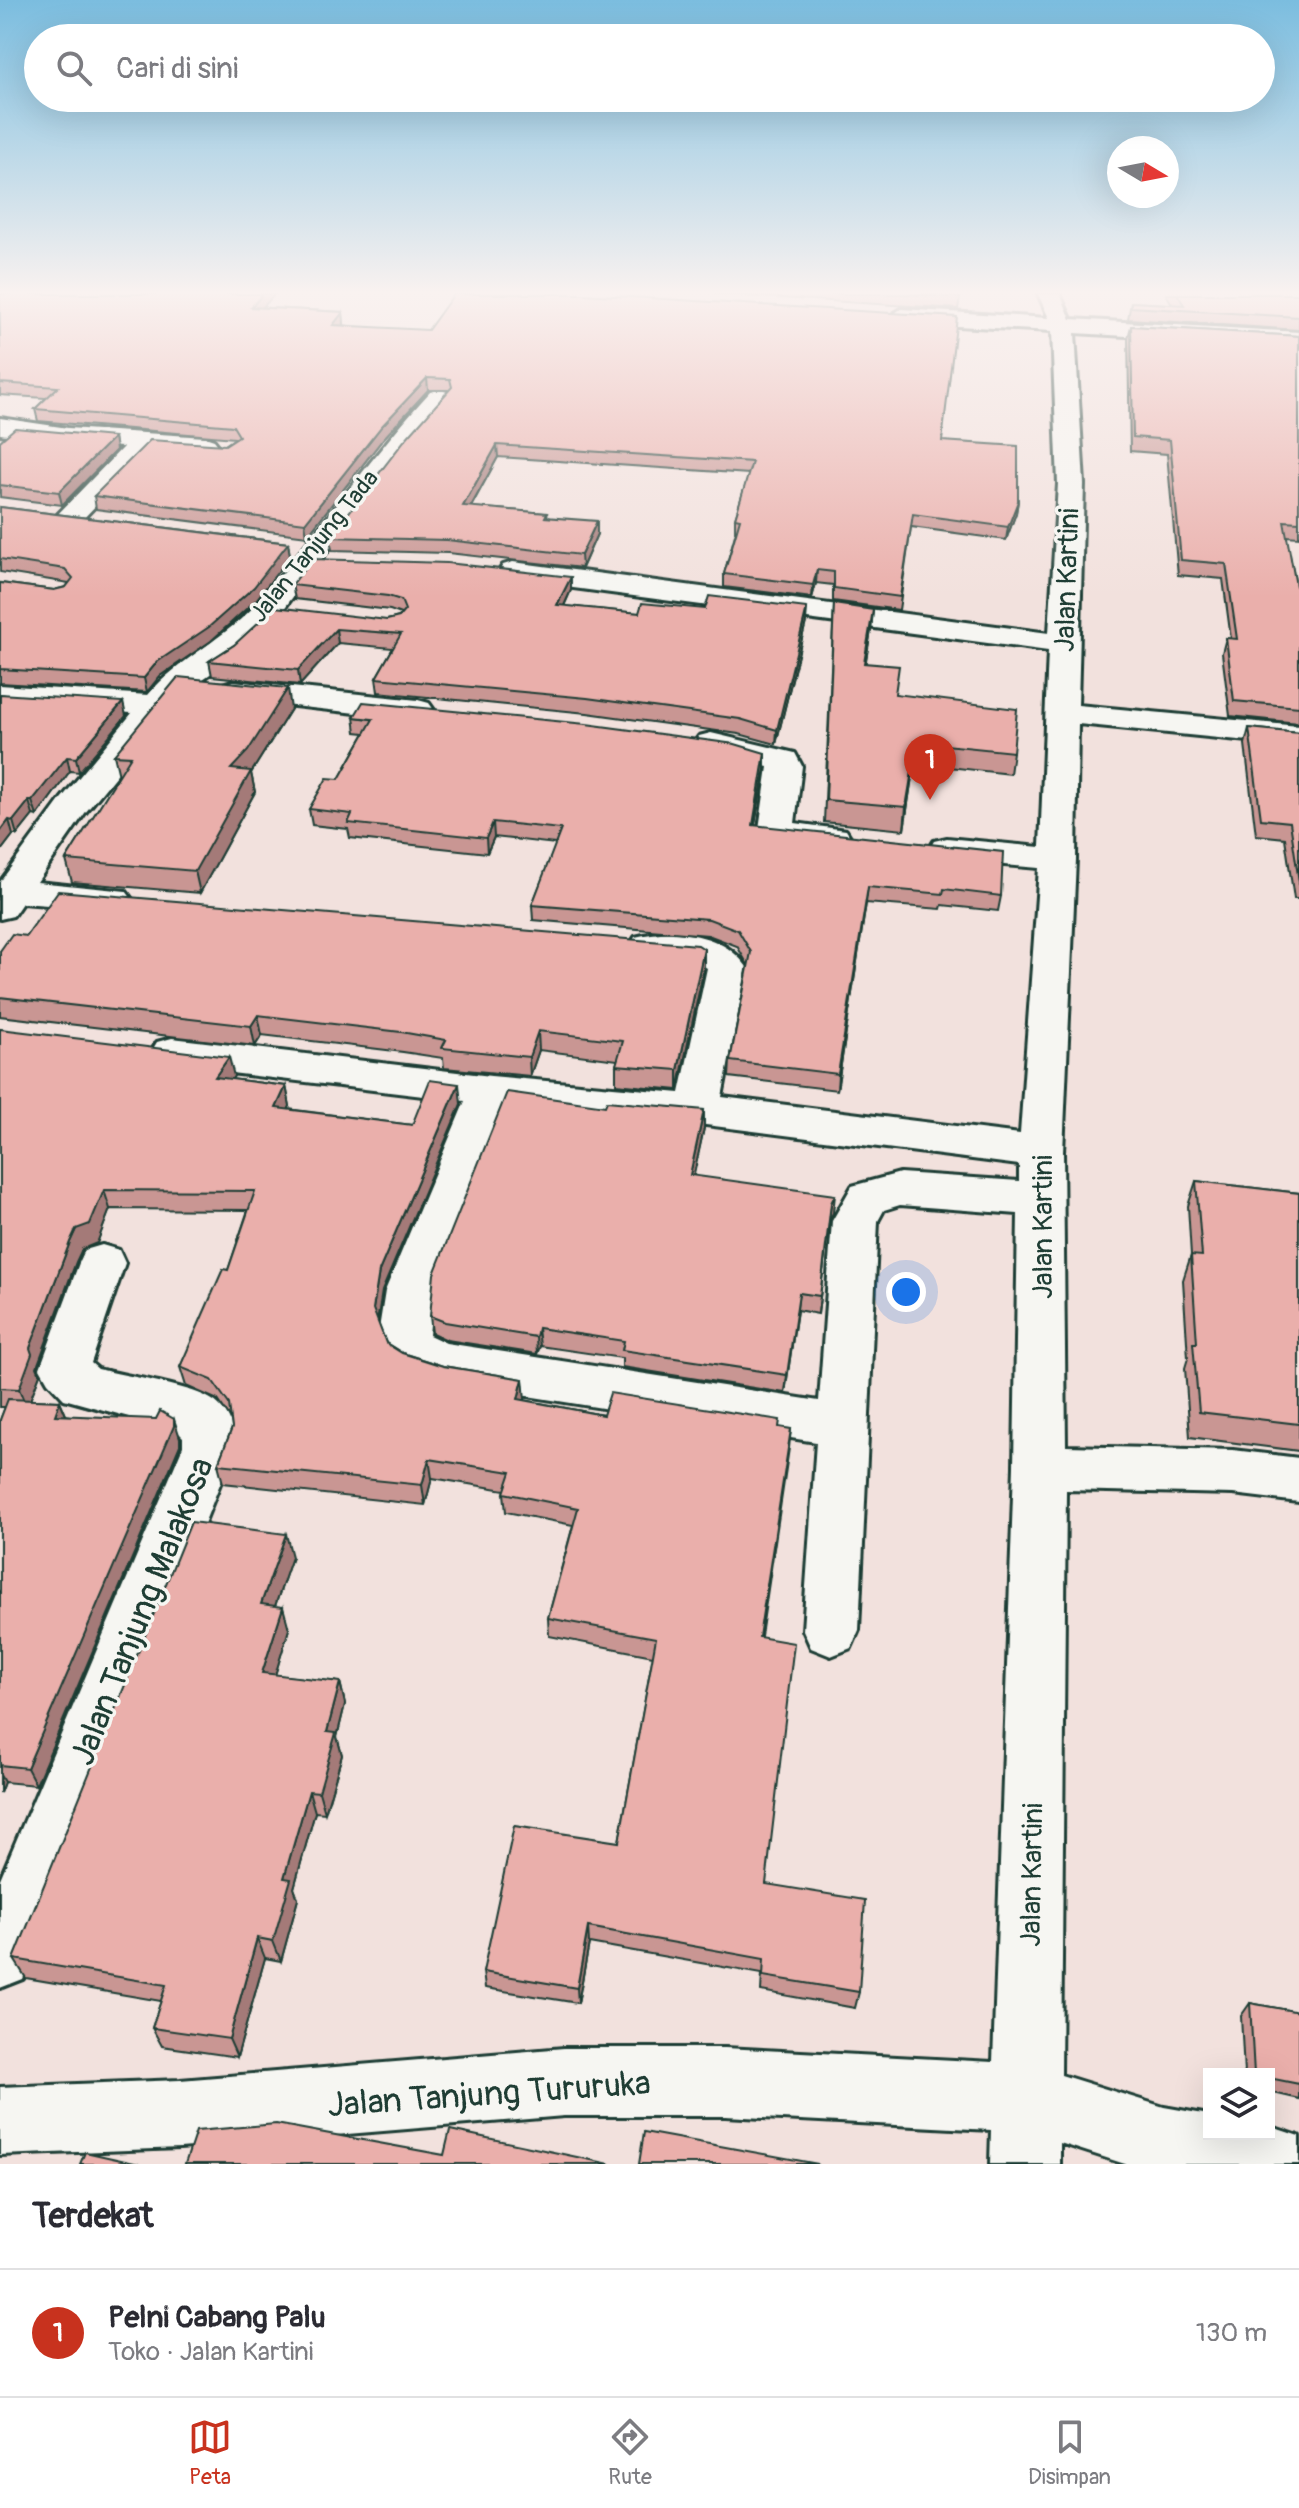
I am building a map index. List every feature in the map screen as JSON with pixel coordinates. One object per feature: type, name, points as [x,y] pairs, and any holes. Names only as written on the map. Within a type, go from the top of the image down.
[{"type":"street","name":"Jalan Kartini","points":[[1025,2164],[1040,1467],[1042,1176],[1058,859],[1063,644],[1071,484],[1063,395]]},
{"type":"street","name":"Jalan Tanjung Tada","points":[[7,900],[73,806],[164,695],[284,610],[301,551],[439,397]]},
{"type":"street","points":[[0,426],[68,436],[226,446]]},
{"type":"street","points":[[100,521],[55,515],[143,442]]},
{"type":"street","points":[[301,551],[345,562]]},
{"type":"street","points":[[489,569],[1063,644]]},
{"type":"street","points":[[0,695],[164,695],[447,712]]},
{"type":"street","points":[[1062,713],[1299,736]]},
{"type":"street","points":[[674,737],[739,747],[783,760],[785,766],[777,829],[859,840]]},
{"type":"street","points":[[920,847],[1058,859]]},
{"type":"street","points":[[7,900],[152,902]]},
{"type":"street","points":[[616,942],[708,950],[722,958],[727,967],[698,1109]]},
{"type":"street","points":[[127,1047],[491,1090],[698,1109],[1042,1176]]},
{"type":"street","points":[[491,1090],[409,1291],[403,1329],[408,1346],[423,1356],[446,1363],[842,1425]]},
{"type":"street","points":[[831,1630],[855,1221],[868,1198],[900,1189],[1042,1176]]},
{"type":"street","name":"Jalan Tanjung Malakosa","points":[[0,1956],[209,1446],[209,1429],[192,1413],[82,1385],[65,1368],[102,1263]]},
{"type":"street","points":[[1040,1467],[1233,1472],[1299,1480]]},
{"type":"street","name":"Jalan Tanjung Tururuka","points":[[0,2121],[180,2114],[564,2082],[725,2082],[1027,2098],[1164,2142],[1283,2164]]},
{"type":"building","points":[[50,395],[411,395],[381,427],[305,523],[94,496],[150,440],[225,445],[239,436],[233,426],[35,409]]},
{"type":"building","points":[[445,395],[948,395],[942,441],[1018,446],[1018,501],[1008,527],[913,514],[900,597],[834,588],[834,572],[817,570],[813,585],[724,574],[740,519],[735,518],[752,462],[497,445],[463,506],[597,521],[581,555],[447,540],[330,537],[404,441]]},
{"type":"building","points":[[1132,395],[1299,395],[1299,522],[1284,521],[1296,586],[1299,586],[1299,707],[1234,701],[1226,638],[1237,639],[1226,564],[1181,560],[1170,440],[1133,437]]},
{"type":"building","points":[[15,428],[114,437],[59,492],[0,485],[0,441]]},
{"type":"building","points":[[0,507],[288,543],[254,587],[209,627],[157,662],[144,678],[0,669],[0,583],[54,590],[66,587],[73,578],[65,569],[0,559]]},
{"type":"building","points":[[312,559],[447,563],[571,577],[557,605],[639,613],[642,603],[705,609],[709,596],[807,608],[777,730],[740,719],[587,698],[376,678],[401,634],[336,629],[298,670],[209,661],[234,645],[275,607],[387,620],[399,617],[405,610],[401,600],[388,596],[292,585]]},
{"type":"building","points":[[834,604],[873,610],[864,663],[899,666],[895,694],[1017,709],[1013,752],[917,742],[906,807],[826,800]]},
{"type":"building","points":[[178,677],[288,688],[248,751],[231,769],[251,771],[195,871],[66,860],[131,756],[114,755]]},
{"type":"building","points":[[0,694],[123,702],[76,758],[67,757],[32,801],[0,832]]},
{"type":"building","points":[[363,702],[586,724],[735,744],[765,753],[753,825],[1003,852],[1001,896],[944,889],[943,894],[868,887],[838,1074],[730,1061],[751,952],[738,930],[709,919],[532,905],[561,829],[493,822],[486,838],[348,823],[352,814],[309,809],[327,778],[339,779],[373,719],[354,717]]},
{"type":"building","points":[[1249,728],[1299,733],[1299,882],[1290,822],[1261,819]]},
{"type":"building","points":[[58,891],[698,945],[704,949],[678,1070],[616,1065],[623,1041],[538,1031],[529,1057],[442,1048],[446,1040],[401,1032],[258,1015],[251,1026],[0,997],[0,951],[12,934],[26,936]]},
{"type":"building","points":[[0,1029],[229,1057],[215,1077],[286,1086],[276,1108],[412,1125],[430,1080],[459,1084],[379,1271],[373,1309],[386,1343],[402,1353],[443,1366],[523,1379],[518,1399],[603,1415],[610,1393],[780,1420],[779,1427],[791,1429],[759,1637],[794,1643],[766,1884],[865,1900],[859,1992],[763,1976],[764,1959],[588,1927],[577,1988],[483,1972],[514,1826],[619,1842],[656,1638],[548,1618],[578,1508],[504,1493],[511,1472],[429,1459],[422,1485],[218,1464],[232,1428],[229,1404],[212,1380],[180,1367],[223,1269],[228,1270],[255,1191],[104,1190],[90,1224],[76,1229],[70,1242],[30,1348],[32,1354],[19,1389],[0,1388]]},
{"type":"building","points":[[507,1092],[605,1106],[607,1101],[704,1110],[690,1175],[835,1195],[831,1203],[820,1296],[799,1293],[787,1375],[622,1350],[624,1341],[538,1328],[536,1337],[445,1322],[430,1316],[434,1274]]},
{"type":"building","points":[[1196,1181],[1299,1193],[1299,1424],[1199,1412],[1193,1343],[1197,1343],[1191,1255],[1202,1256]]},
{"type":"building","points":[[8,1399],[60,1401],[55,1415],[156,1419],[160,1411],[174,1419],[174,1426],[27,1768],[0,1765],[0,1420]]},
{"type":"building","points":[[191,1522],[286,1534],[261,1604],[283,1607],[262,1673],[340,1682],[327,1732],[336,1733],[319,1792],[309,1791],[284,1878],[291,1879],[273,1941],[257,1938],[229,2039],[152,2028],[166,1985],[14,1959]]},
{"type":"building","points":[[1250,2003],[1299,2012],[1299,2084],[1275,2079],[1275,2068],[1254,2068]]},
{"type":"building","points":[[276,2124],[444,2155],[450,2130],[610,2164],[185,2164],[196,2131]]},
{"type":"building","points":[[644,2132],[818,2164],[639,2164]]},
{"type":"building","points":[[85,2152],[139,2164],[80,2164]]},
{"type":"place","name":"Pelni Cabang Palu","points":[[930,800]]}]
